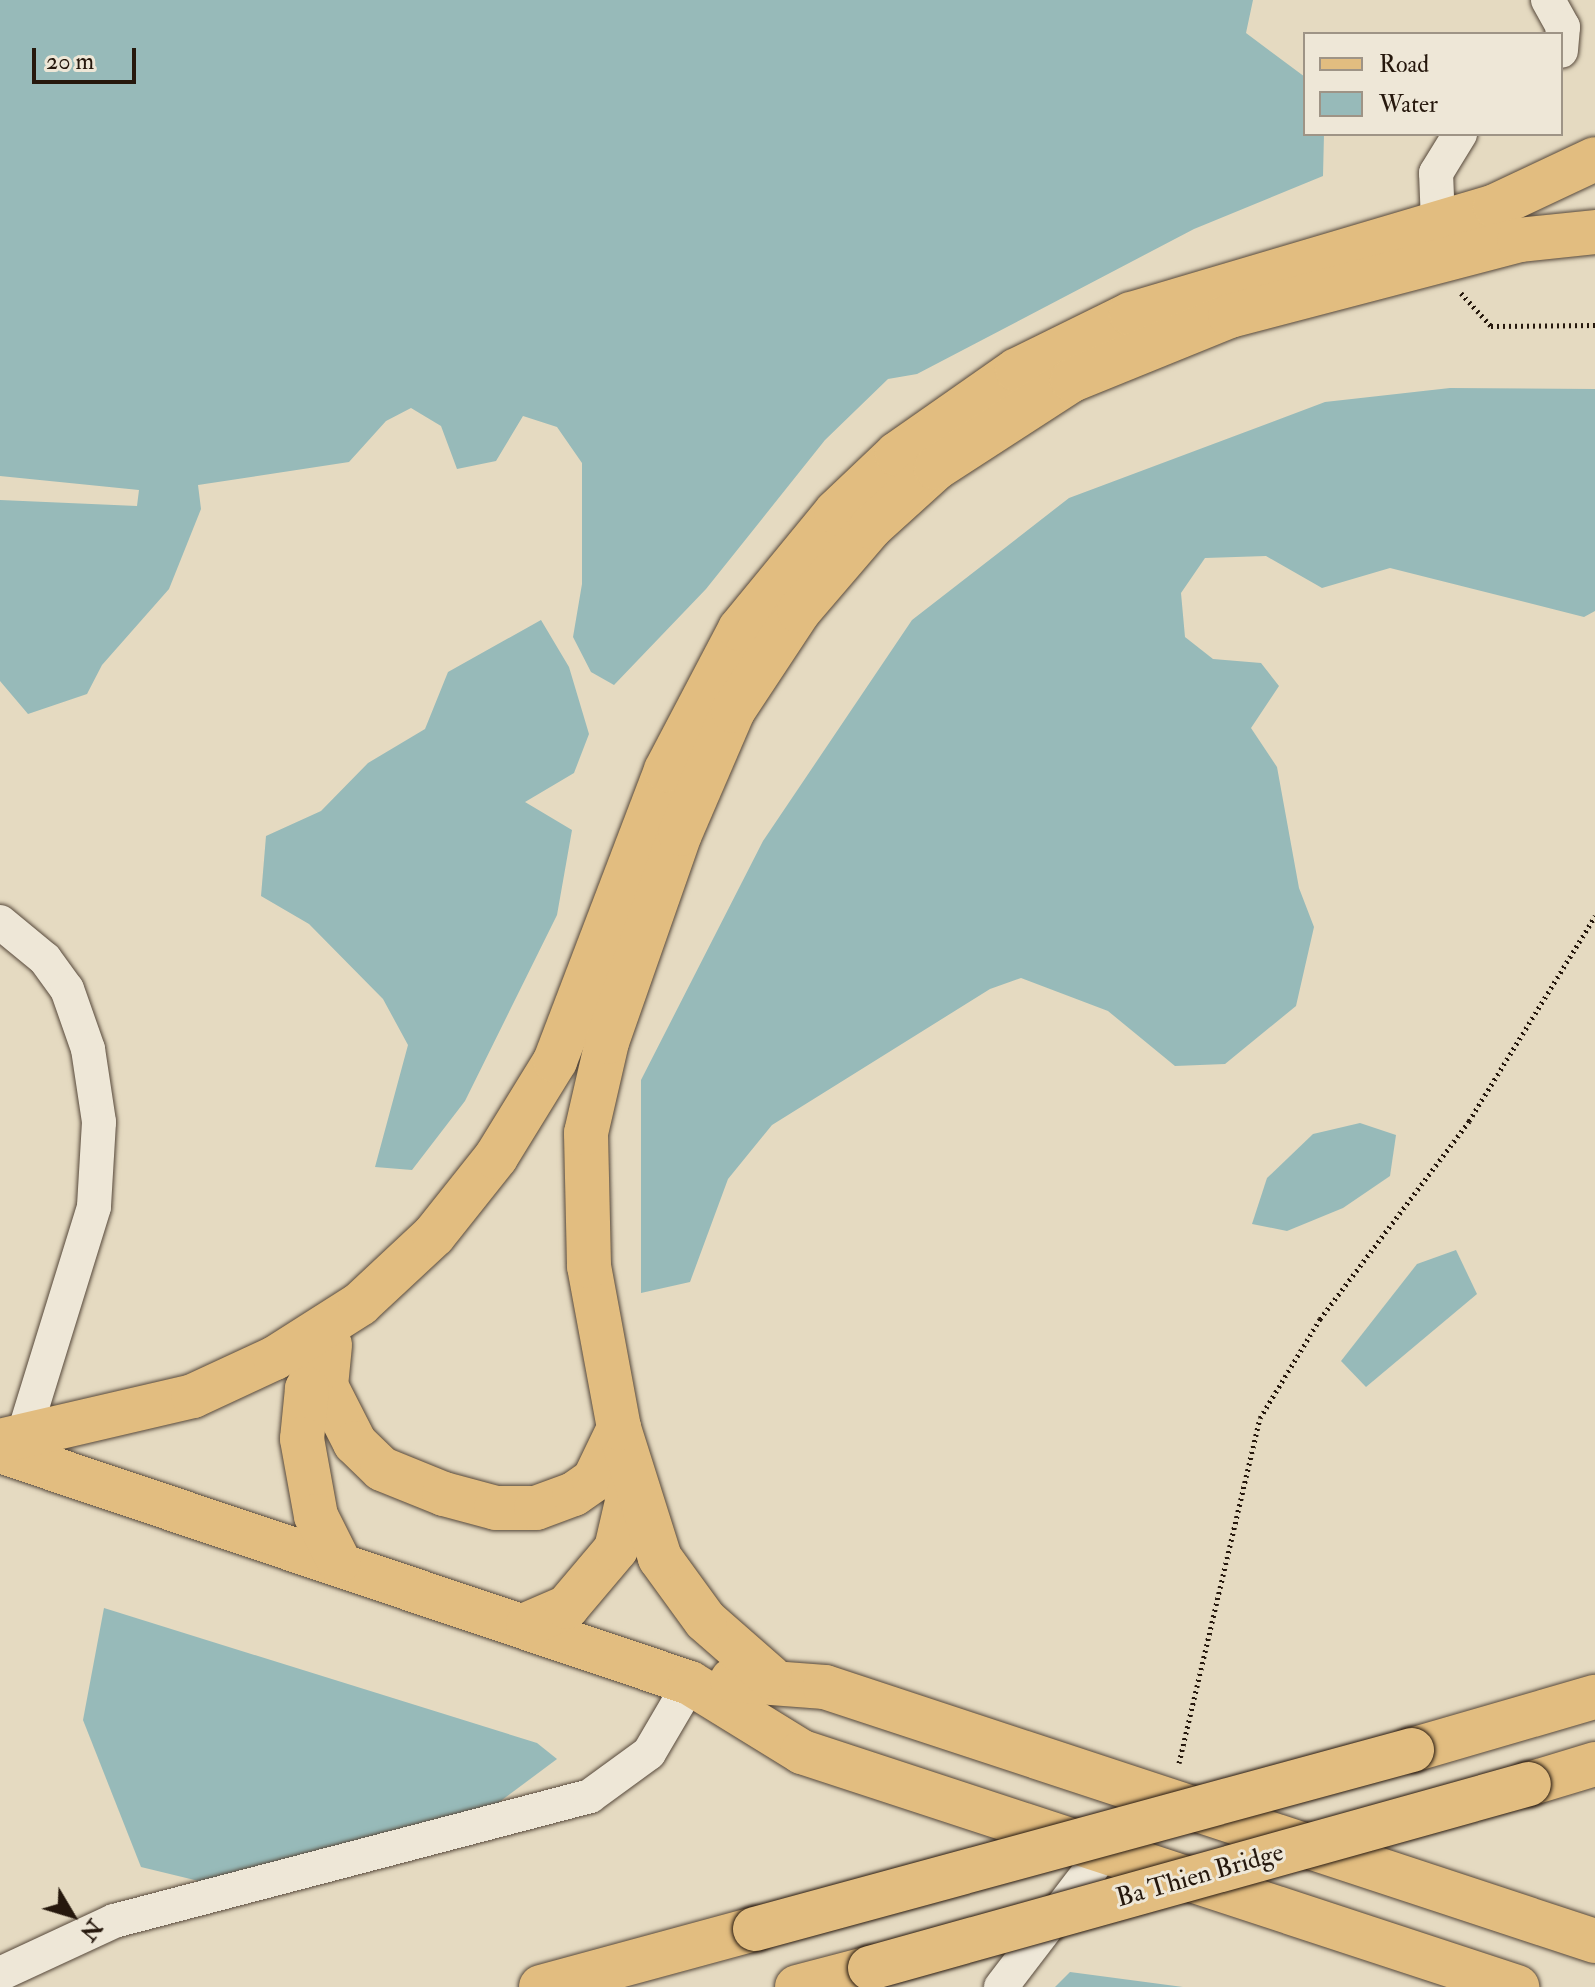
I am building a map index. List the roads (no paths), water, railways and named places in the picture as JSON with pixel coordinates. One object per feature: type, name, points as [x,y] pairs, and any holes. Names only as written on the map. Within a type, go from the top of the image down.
[{"type":"main road","points":[[770,1677],[705,1620],[660,1558],[632,1478],[619,1428],[589,1266],[586,1133],[607,1042],[680,834],[733,711],[799,611],[871,527],[936,468],[1072,380],[1230,316],[1443,240],[1495,206],[1595,159]]},
{"type":"main road","points":[[8,1443],[193,1396],[275,1358],[360,1304],[434,1235],[496,1157],[555,1061],[697,704],[740,629],[836,512],[950,413],[1072,341],[1197,290],[1443,240],[1519,240],[1595,232]]},
{"type":"main road","points":[[339,1562],[316,1516],[302,1439],[307,1389],[330,1345],[360,1304]]},
{"type":"main road","points":[[330,1345],[326,1386],[355,1443],[382,1469],[444,1494],[496,1508],[536,1508],[561,1499],[594,1480],[619,1428]]},
{"type":"main road","points":[[8,1443],[690,1683],[802,1752],[1517,1987]]},
{"type":"main road","points":[[528,1624],[567,1607],[616,1549],[632,1478]]},
{"type":"main road","points":[[690,1683],[770,1677],[825,1687],[1595,1941]]},
{"type":"main road","points":[[541,1987],[1412,1750],[1595,1697]]},
{"type":"main road","name":"Ba Thien Bridge","points":[[797,1987],[1595,1764]]},
{"type":"street","points":[[1548,0],[1563,27],[1563,32]]},
{"type":"street","points":[[1443,240],[1436,173],[1459,136]]},
{"type":"street","points":[[0,922],[45,959],[67,989],[88,1049],[99,1122],[94,1207],[8,1443]]},
{"type":"street","points":[[0,1974],[114,1921],[590,1796],[649,1753],[690,1683]]},
{"type":"street","points":[[1001,1987],[1105,1851]]},
{"type":"water","points":[[0,0],[1253,0],[1246,33],[1303,76],[1303,136],[1324,136],[1323,176],[1194,229],[917,374],[888,379],[825,440],[706,589],[614,685],[591,672],[573,637],[582,584],[582,463],[557,427],[523,416],[496,461],[457,469],[441,426],[411,408],[386,421],[349,462],[198,485],[201,509],[169,589],[102,665],[87,694],[28,714],[0,681],[0,500],[137,506],[139,490],[0,476]]},
{"type":"water","points":[[1450,388],[1595,389],[1595,611],[1584,617],[1390,568],[1322,588],[1266,556],[1205,558],[1181,593],[1185,637],[1213,659],[1261,663],[1279,686],[1251,728],[1277,767],[1299,888],[1314,927],[1296,1006],[1225,1064],[1175,1066],[1108,1011],[1021,978],[990,989],[772,1125],[728,1179],[690,1282],[641,1293],[641,1080],[763,841],[912,620],[1069,498],[1325,402]]},
{"type":"water","points":[[541,620],[569,667],[589,734],[574,773],[525,802],[572,830],[557,915],[465,1101],[412,1170],[375,1167],[408,1045],[383,999],[309,924],[261,896],[266,836],[321,811],[368,763],[425,729],[448,672]]},
{"type":"water","points":[[1360,1123],[1396,1135],[1390,1176],[1343,1208],[1287,1231],[1252,1224],[1267,1178],[1313,1134]]},
{"type":"water","points":[[1456,1250],[1477,1294],[1366,1387],[1341,1361],[1417,1264]]},
{"type":"water","points":[[104,1608],[537,1743],[557,1759],[494,1806],[207,1883],[141,1867],[83,1720]]},
{"type":"water","points":[[1070,1972],[1183,1987],[1055,1987]]}]
